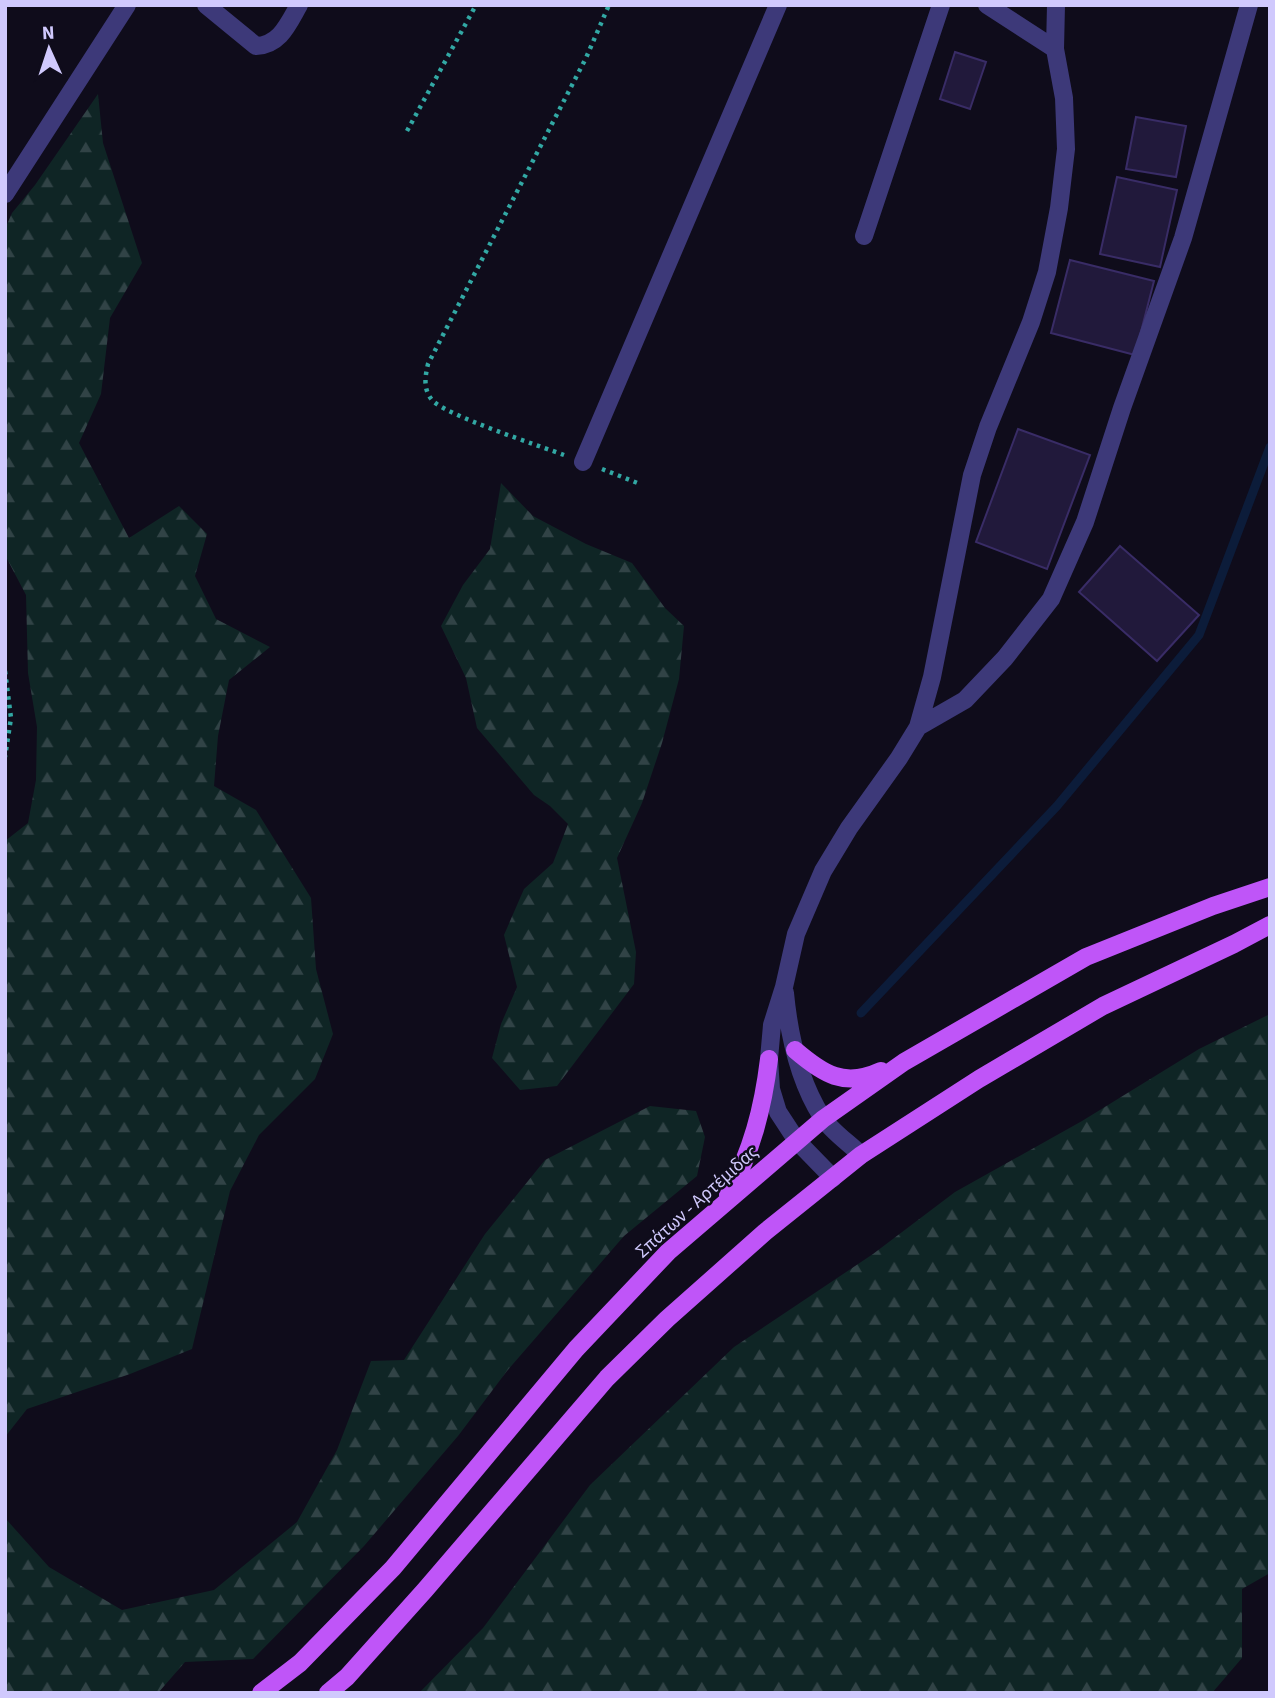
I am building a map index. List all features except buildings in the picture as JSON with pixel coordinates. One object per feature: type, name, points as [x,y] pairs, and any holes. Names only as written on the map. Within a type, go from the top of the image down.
[{"type":"main road","name":"Σπάτων - Αρτέμιδας","points":[[261,1693],[300,1663],[393,1568],[576,1349],[668,1252],[823,1119],[904,1062],[1086,957],[1213,906],[1270,887]]},
{"type":"main road","points":[[328,1693],[347,1676],[425,1590],[607,1378],[667,1319],[765,1232],[862,1155],[979,1079],[1103,1006],[1270,925]]},
{"type":"main road","points":[[794,1050],[818,1070],[847,1080],[871,1076],[904,1062]]},
{"type":"main road","points":[[724,1202],[756,1133],[765,1096],[769,1059]]},
{"type":"street","points":[[5,194],[127,5]]},
{"type":"street","points":[[206,5],[256,46],[275,42],[299,5]]},
{"type":"street","points":[[583,462],[778,5]]},
{"type":"street","points":[[864,236],[941,5]]},
{"type":"street","points":[[987,5],[1055,50]]},
{"type":"street","points":[[833,1178],[797,1142],[778,1112],[771,1089],[769,1059],[772,1025],[784,988],[796,934],[823,871],[918,727],[932,677],[972,475],[988,427],[1031,322],[1047,272],[1066,149],[1064,98],[1055,50],[1056,5]]},
{"type":"street","points":[[918,727],[965,700],[1005,657],[1051,599],[1085,522],[1182,238],[1249,5]]},
{"type":"street","points":[[784,988],[794,1050],[823,1119],[862,1155]]},
{"type":"path","points":[[407,131],[476,5]]},
{"type":"path","points":[[609,5],[580,70],[428,364],[425,389],[433,402],[461,415],[640,484]]},
{"type":"path","points":[[5,670],[11,718],[5,757]]},
{"type":"green space","points":[[98,94],[103,143],[142,263],[110,318],[101,394],[79,443],[129,538],[179,506],[207,534],[195,576],[216,619],[270,647],[229,680],[218,736],[214,786],[256,810],[311,898],[316,969],[333,1034],[315,1079],[259,1135],[230,1191],[192,1349],[130,1374],[27,1409],[5,1437],[5,841],[28,823],[36,780],[37,727],[28,673],[26,595],[5,555],[5,229],[12,213],[35,185]]},
{"type":"green space","points":[[501,483],[533,516],[586,544],[632,563],[665,608],[684,626],[679,679],[662,743],[642,803],[617,858],[636,952],[634,984],[557,1086],[520,1090],[492,1058],[501,1024],[517,987],[504,935],[524,889],[553,863],[568,824],[534,795],[477,728],[466,678],[441,626],[463,585],[490,549]]},
{"type":"green space","points":[[1270,1014],[1270,1573],[1242,1589],[1242,1658],[1212,1693],[419,1693],[483,1628],[590,1485],[734,1347],[873,1254],[955,1192],[1082,1121],[1199,1049]]},
{"type":"green space","points":[[650,1106],[696,1111],[705,1137],[697,1176],[624,1236],[507,1371],[458,1436],[364,1546],[253,1659],[185,1662],[158,1693],[5,1693],[5,1518],[49,1567],[122,1610],[214,1590],[297,1522],[337,1450],[371,1361],[404,1360],[485,1234],[545,1160]]},
{"type":"waterway","points":[[861,1013],[1057,806],[1199,635],[1270,447]]}]
